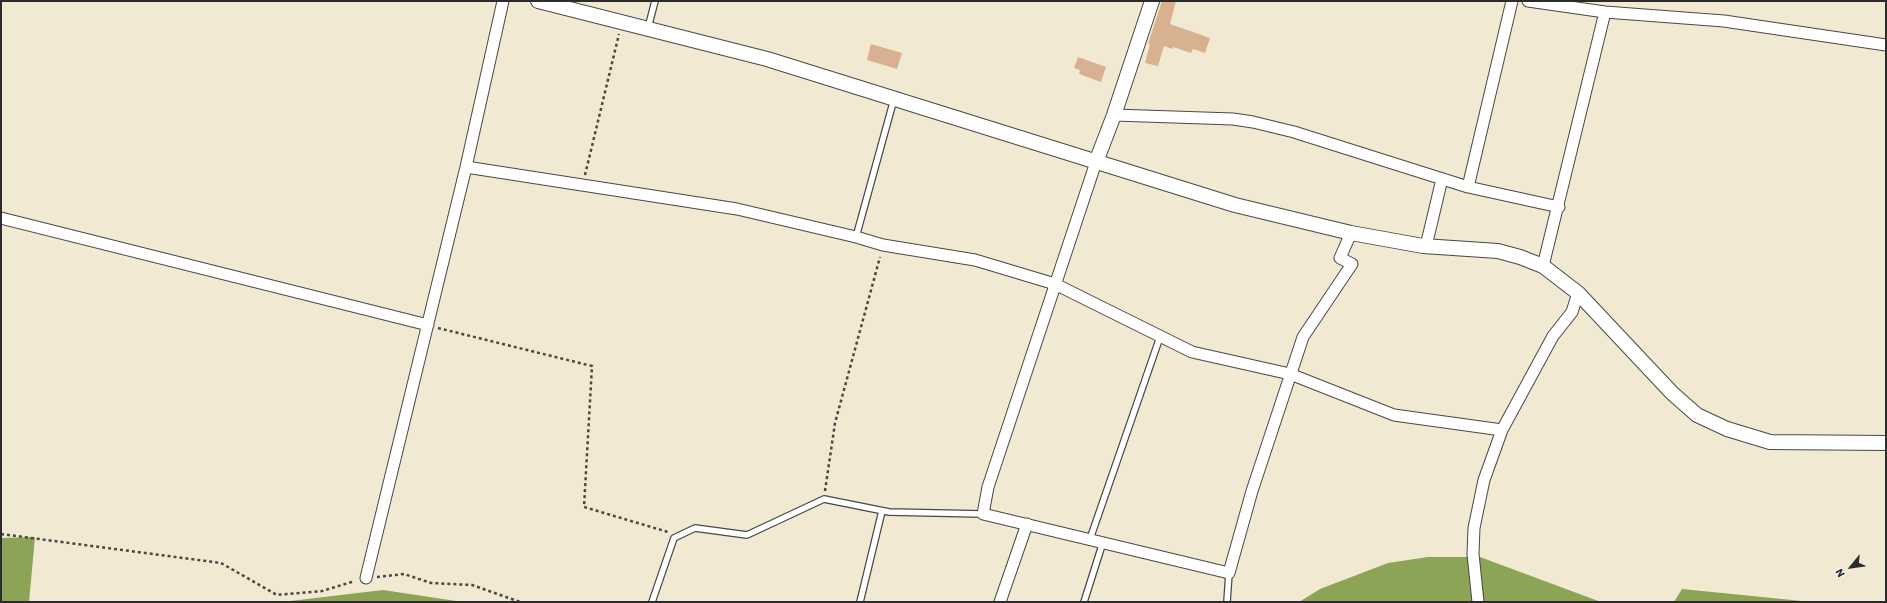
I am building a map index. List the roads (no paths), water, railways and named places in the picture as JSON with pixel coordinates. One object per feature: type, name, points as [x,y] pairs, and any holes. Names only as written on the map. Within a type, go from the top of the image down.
[{"type":"street","points":[[366,578],[466,167],[503,1]]},
{"type":"street","points":[[538,1],[767,59],[1235,204],[1351,233],[1426,246],[1498,251],[1520,257],[1543,266],[1578,293],[1672,393],[1697,415],[1727,429],[1770,442],[1886,443]]},
{"type":"street","points":[[1152,1],[1114,115],[1096,162],[988,487],[983,514],[1229,573],[1252,491],[1303,337],[1352,264],[1340,258],[1351,233]]},
{"type":"street","points":[[1468,187],[1512,1]]},
{"type":"street","points":[[1528,1],[1605,12],[1724,21],[1886,44]]},
{"type":"street","points":[[1543,266],[1559,207],[1605,12]]},
{"type":"street","points":[[1114,115],[1233,119],[1253,122],[1294,132],[1468,187],[1559,207]]},
{"type":"street","points":[[466,167],[737,209],[856,237],[883,245],[976,260],[1055,284],[1192,352],[1290,374],[1394,415],[1502,430]]},
{"type":"street","points":[[1426,246],[1442,179]]},
{"type":"street","points":[[1,218],[428,325]]},
{"type":"street","points":[[1478,602],[1473,554],[1474,528],[1484,480],[1502,430],[1553,336],[1572,312],[1578,293]]},
{"type":"street","points":[[1000,602],[1027,524]]},
{"type":"lane","points":[[648,28],[655,1]]},
{"type":"lane","points":[[856,237],[894,99]]},
{"type":"lane","points":[[1090,539],[1160,337]]},
{"type":"lane","points":[[652,602],[674,538],[695,528],[747,535],[824,499],[882,511],[983,514]]},
{"type":"lane","points":[[860,602],[882,511]]},
{"type":"lane","points":[[1084,602],[1103,542]]},
{"type":"lane","points":[[1227,602],[1229,573]]}]
